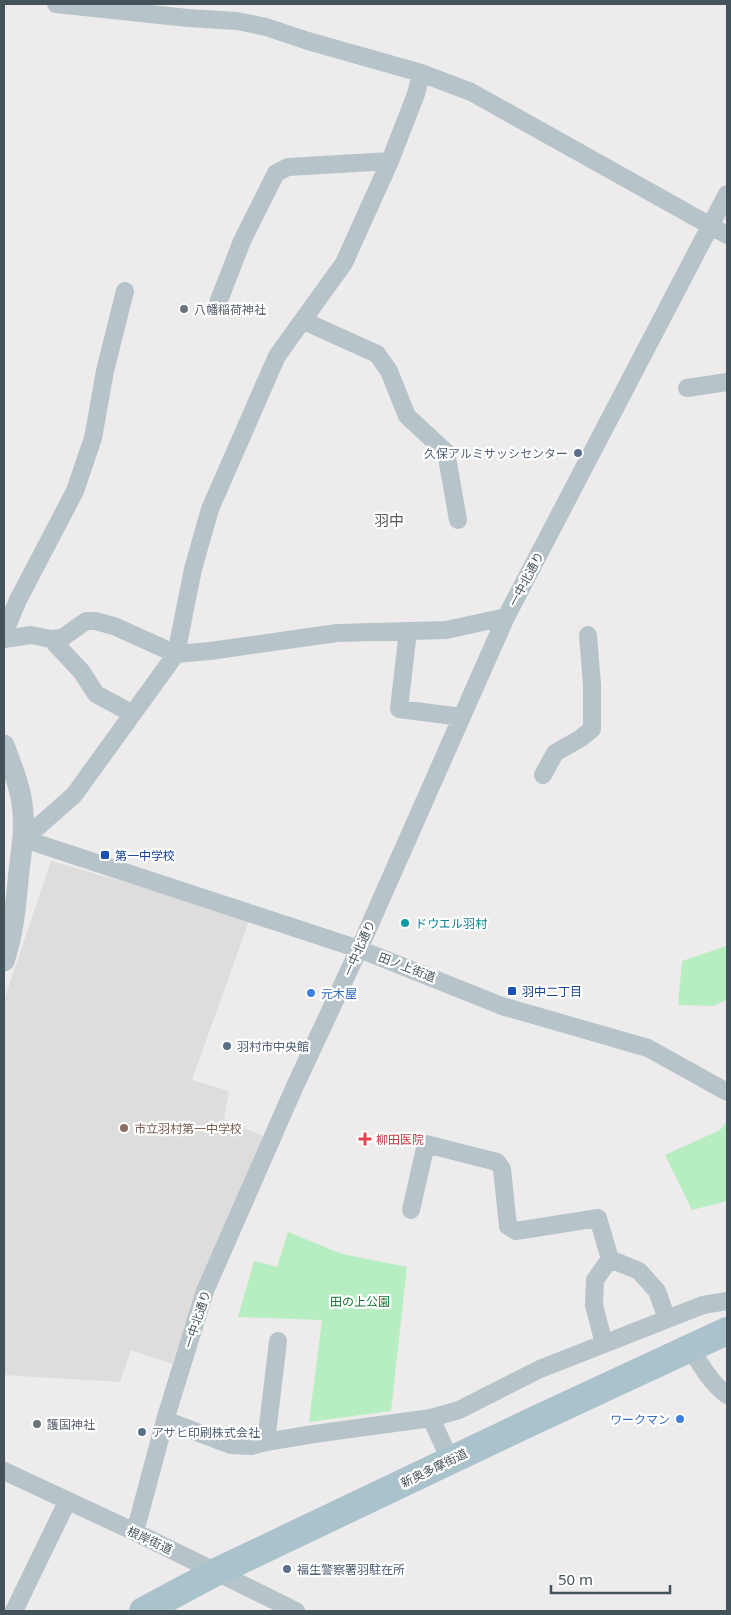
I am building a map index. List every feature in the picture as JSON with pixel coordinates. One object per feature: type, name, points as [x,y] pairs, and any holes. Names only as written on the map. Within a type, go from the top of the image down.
[{"type":"main road","name":"新奥多摩街道","points":[[143,1611],[216,1572],[727,1331]]},
{"type":"street","points":[[56,4],[189,11],[266,27],[421,73],[471,92],[727,234]]},
{"type":"street","points":[[24,839],[74,795],[176,654],[194,569],[210,510],[277,356],[344,263],[390,161],[416,94],[421,73]]},
{"type":"street","points":[[218,303],[242,241],[276,173],[288,167],[390,161]]},
{"type":"street","points":[[712,226],[727,194]]},
{"type":"street","name":"一中北通り","points":[[135,1532],[166,1420],[205,1292],[295,1086],[359,949],[506,617],[712,226]]},
{"type":"street","points":[[4,633],[18,600],[75,491],[93,438],[105,371],[125,291]]},
{"type":"street","points":[[304,320],[377,354],[389,371],[407,416],[446,452],[458,520]]},
{"type":"street","points":[[687,388],[727,382]]},
{"type":"street","points":[[4,639],[31,635],[51,639],[62,638],[86,622],[95,621],[114,626],[176,654],[337,633],[446,630],[506,617]]},
{"type":"street","points":[[408,631],[399,709],[462,717]]},
{"type":"street","points":[[544,775],[555,753],[592,730],[592,685],[588,635]]},
{"type":"street","points":[[51,639],[81,671],[96,694],[133,714]]},
{"type":"street","points":[[4,745],[19,789],[23,813],[24,839],[16,910],[10,944],[4,961]]},
{"type":"street","name":"田ノ上街道","points":[[24,839],[359,949],[502,1006],[648,1048],[727,1092]]},
{"type":"street","points":[[411,1210],[426,1144],[497,1162],[502,1169],[508,1226],[516,1231],[598,1218],[610,1259]]},
{"type":"street","points":[[610,1259],[639,1271],[657,1291],[668,1320]]},
{"type":"street","points":[[604,1344],[594,1305],[595,1280],[610,1259]]},
{"type":"street","points":[[166,1420],[231,1445],[251,1446],[314,1434],[432,1418],[458,1410],[540,1369],[668,1320],[703,1304],[727,1301]]},
{"type":"street","points":[[266,1442],[278,1341]]},
{"type":"street","points":[[692,1348],[698,1362],[727,1395]]},
{"type":"street","points":[[432,1418],[450,1460]]},
{"type":"street","name":"根岸街道","points":[[4,1471],[67,1502],[135,1532],[296,1611]]},
{"type":"street","points":[[14,1611],[67,1502]]},
{"type":"shaded area","name":"市立羽村第一中学校","points":[[51,861],[250,918],[192,1080],[229,1091],[224,1119],[263,1136],[194,1301],[172,1364],[131,1350],[120,1382],[4,1375],[4,1000]]},
{"type":"green space","points":[[726,946],[727,1000],[713,1006],[678,1005],[682,961]]},
{"type":"green space","points":[[727,1121],[727,1201],[692,1210],[665,1155],[720,1130]]},
{"type":"green space","name":"田の上公園","points":[[288,1232],[342,1254],[407,1267],[391,1411],[309,1422],[322,1320],[238,1317],[254,1261],[277,1267]]},
{"type":"place","name":"八幡稲荷神社","points":[[184,309]]},
{"type":"place","name":"久保アルミサッシセンター","points":[[578,453]]},
{"type":"place","name":"第一中学校","points":[[105,855]]},
{"type":"place","name":"ドウエル羽村","points":[[405,923]]},
{"type":"place","name":"羽中二丁目","points":[[512,991]]},
{"type":"place","name":"元木屋","points":[[311,993]]},
{"type":"place","name":"羽村市中央館","points":[[227,1046]]},
{"type":"place","name":"市立羽村第一中学校","points":[[124,1128]]},
{"type":"place","name":"柳田医院","points":[[365,1139]]},
{"type":"place","name":"ワークマン","points":[[680,1419]]},
{"type":"place","name":"護国神社","points":[[37,1424]]},
{"type":"place","name":"アサヒ印刷株式会社","points":[[142,1432]]},
{"type":"place","name":"福生警察署羽駐在所","points":[[287,1569]]},
{"type":"district","name":"羽中","points":[[389,520]]}]
